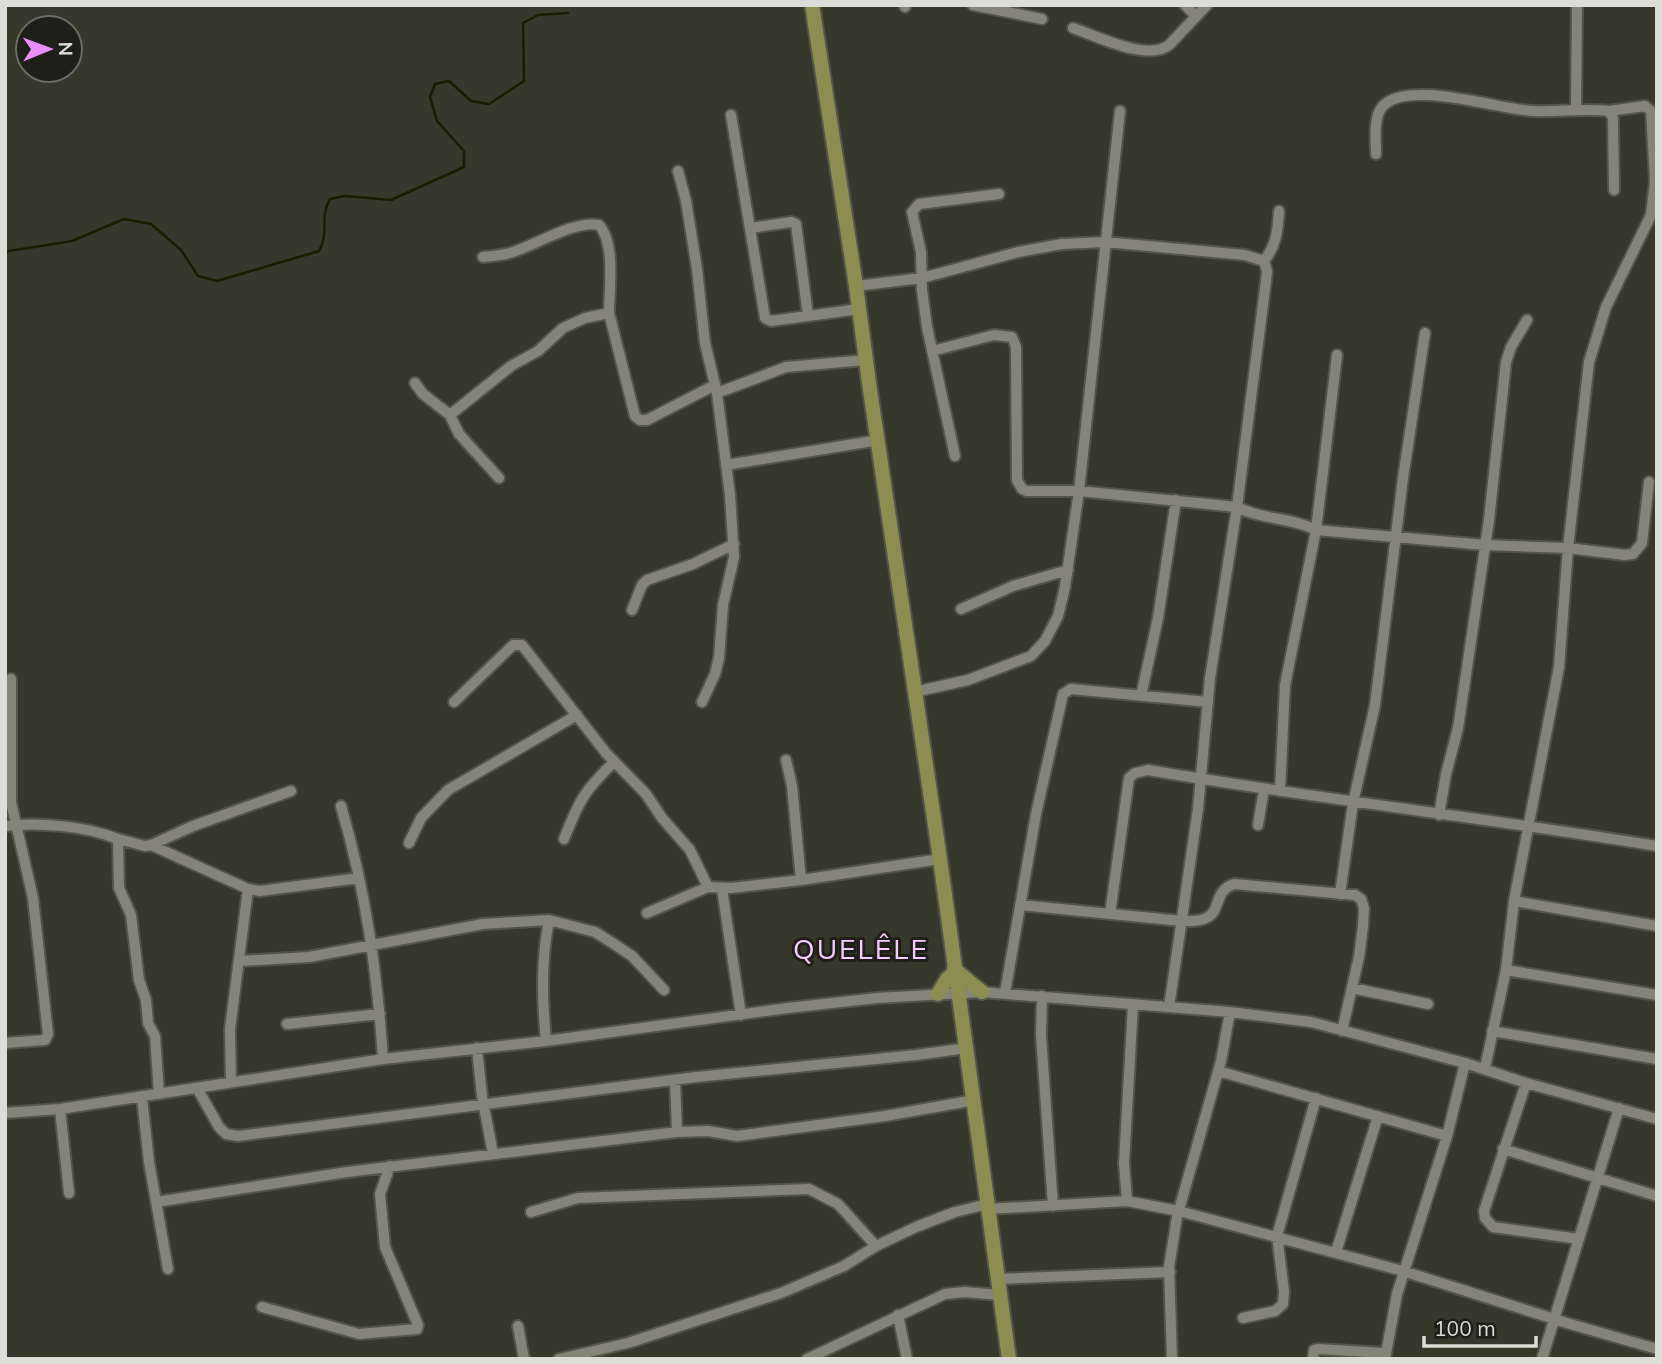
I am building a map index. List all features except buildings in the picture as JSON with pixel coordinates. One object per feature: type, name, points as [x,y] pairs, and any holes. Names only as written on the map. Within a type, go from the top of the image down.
[{"type":"main road","points":[[812,5],[940,859],[1009,1359]]},
{"type":"main road","points":[[955,970],[980,992],[961,1012]]},
{"type":"main road","points":[[955,970],[939,994],[961,1012]]},
{"type":"street","points":[[973,5],[1042,19]]},
{"type":"street","points":[[1185,5],[1196,16]]},
{"type":"street","points":[[1073,28],[1136,49],[1154,52],[1169,45],[1207,5]]},
{"type":"street","points":[[1576,110],[1577,5]]},
{"type":"street","points":[[1376,154],[1378,118],[1382,107],[1401,98],[1433,94],[1532,111],[1609,111],[1645,106],[1651,111],[1654,198],[1651,215],[1606,307],[1589,362],[1568,548],[1559,667],[1514,901],[1506,970],[1485,1069]]},
{"type":"street","points":[[914,692],[968,680],[1024,660],[1037,652],[1053,628],[1063,600],[1079,491],[1120,111]]},
{"type":"street","points":[[1609,111],[1613,118],[1614,190]]},
{"type":"street","points":[[731,116],[765,318],[771,321],[859,309]]},
{"type":"street","points":[[678,171],[686,201],[705,343],[716,389],[734,544],[733,568],[723,605],[719,658],[702,702]]},
{"type":"street","points":[[955,456],[923,306],[921,252],[912,212],[916,205],[999,194]]},
{"type":"street","points":[[1264,261],[1275,242],[1279,211]]},
{"type":"street","points":[[750,228],[791,222],[796,224],[808,316]]},
{"type":"street","points":[[483,257],[513,252],[542,237],[590,224],[599,225],[604,232],[612,272],[609,313],[635,416],[640,420],[646,421],[716,389],[786,367],[866,360]]},
{"type":"street","points":[[856,286],[922,278],[1041,247],[1105,242],[1245,255],[1264,261]]},
{"type":"street","points":[[1169,1007],[1266,281],[1264,261]]},
{"type":"street","points":[[450,415],[511,366],[538,352],[563,328],[585,318],[609,313]]},
{"type":"street","points":[[1439,815],[1458,728],[1485,545],[1506,362],[1511,346],[1527,320]]},
{"type":"street","points":[[1340,894],[1353,803],[1375,705],[1395,538],[1425,333]]},
{"type":"street","points":[[932,351],[995,335],[1012,337],[1016,347],[1016,454],[1019,486],[1027,491],[1079,491],[1237,507],[1251,514],[1302,523],[1316,530],[1485,545],[1568,548],[1625,555],[1633,554],[1639,549],[1643,537],[1649,482]]},
{"type":"street","points":[[1280,791],[1285,685],[1316,530],[1337,355]]},
{"type":"street","points":[[415,383],[423,394],[450,415],[459,434],[499,478]]},
{"type":"street","points":[[726,465],[879,440]]},
{"type":"street","points":[[1141,696],[1158,618],[1176,500]]},
{"type":"street","points":[[632,610],[642,585],[648,580],[693,564],[734,544]]},
{"type":"street","points":[[961,609],[1013,586],[1068,570]]},
{"type":"street","points":[[454,702],[513,645],[519,644],[541,667],[614,762],[646,794],[662,818],[690,850],[708,887]]},
{"type":"street","points":[[5,1044],[45,1040],[48,1034],[33,898],[11,826],[11,679]]},
{"type":"street","points":[[1005,993],[1036,814],[1063,694],[1071,689],[1208,702]]},
{"type":"street","points":[[409,843],[421,818],[448,790],[577,715]]},
{"type":"street","points":[[786,760],[792,786],[801,880]]},
{"type":"street","points":[[564,839],[580,799],[590,785],[614,762]]},
{"type":"street","points":[[1111,914],[1129,778],[1135,773],[1148,771],[1657,846]]},
{"type":"street","points":[[1258,825],[1264,789]]},
{"type":"street","points":[[11,826],[91,830],[145,846],[290,791]]},
{"type":"street","points":[[341,806],[372,944],[383,1059]]},
{"type":"street","points":[[118,839],[119,888],[131,915],[139,981],[146,1000],[148,1023],[155,1036],[159,1094]]},
{"type":"street","points":[[151,845],[248,889],[272,891],[359,878]]},
{"type":"street","points":[[647,912],[708,887],[722,889],[801,880],[940,859]]},
{"type":"street","points":[[1020,905],[1182,921],[1202,920],[1210,916],[1220,893],[1225,887],[1234,884],[1355,895],[1361,899],[1364,908],[1359,957],[1342,1031]]},
{"type":"street","points":[[231,1082],[230,1029],[248,889]]},
{"type":"street","points":[[722,889],[741,1015]]},
{"type":"street","points":[[1514,901],[1657,926]]},
{"type":"street","points":[[240,961],[309,957],[482,924],[549,920],[595,932],[632,956],[664,990]]},
{"type":"street","points":[[546,1041],[542,993],[544,949],[549,920]]},
{"type":"street","points":[[1506,970],[1657,995]]},
{"type":"street","points":[[1352,988],[1428,1004]]},
{"type":"street","points":[[5,1113],[142,1098],[383,1059],[546,1041],[877,998],[980,992],[1230,1012],[1311,1023],[1465,1063],[1526,1083],[1657,1119]]},
{"type":"street","points":[[1042,996],[1042,1060],[1052,1206]]},
{"type":"street","points":[[1127,1201],[1124,1163],[1133,1005]]},
{"type":"street","points":[[1172,1359],[1170,1272],[1179,1211],[1218,1071],[1230,1012]]},
{"type":"street","points":[[287,1024],[380,1014]]},
{"type":"street","points":[[1492,1031],[1657,1059]]},
{"type":"street","points":[[477,1048],[493,1154]]},
{"type":"street","points":[[197,1088],[219,1127],[226,1134],[238,1136],[807,1064],[967,1048]]},
{"type":"street","points":[[1313,1359],[1314,1350],[1318,1349],[1385,1356],[1403,1271],[1447,1136],[1465,1063]]},
{"type":"street","points":[[1218,1071],[1447,1136]]},
{"type":"street","points":[[675,1080],[677,1132]]},
{"type":"street","points":[[1526,1083],[1484,1211],[1485,1218],[1493,1227],[1579,1239]]},
{"type":"street","points":[[142,1098],[168,1269]]},
{"type":"street","points":[[1243,1318],[1275,1311],[1283,1304],[1277,1236],[1316,1098]]},
{"type":"street","points":[[156,1202],[390,1166],[677,1132],[708,1131],[737,1136],[885,1116],[975,1100]]},
{"type":"street","points":[[1542,1359],[1619,1108]]},
{"type":"street","points":[[60,1109],[69,1193]]},
{"type":"street","points":[[1336,1252],[1378,1116]]},
{"type":"street","points":[[1503,1149],[1657,1196]]},
{"type":"street","points":[[262,1307],[359,1334],[417,1329],[418,1325],[385,1247],[380,1194],[390,1166]]},
{"type":"street","points":[[531,1212],[578,1198],[809,1189],[838,1204],[876,1246]]},
{"type":"street","points":[[559,1359],[628,1343],[781,1293],[844,1266],[876,1246],[941,1217],[988,1207],[1127,1201],[1179,1211],[1336,1252],[1657,1349]]},
{"type":"street","points":[[998,1279],[1170,1272]]},
{"type":"street","points":[[807,1359],[833,1353],[898,1315],[945,1294],[965,1292],[1000,1295]]},
{"type":"street","points":[[898,1315],[907,1359]]},
{"type":"street","points":[[518,1326],[524,1359]]},
{"type":"waterway","points":[[5,253],[72,241],[124,219],[151,224],[181,250],[198,276],[217,281],[319,251],[324,237],[325,212],[330,199],[345,196],[391,200],[464,167],[464,151],[437,121],[430,97],[435,84],[449,81],[471,101],[489,104],[524,81],[523,23],[538,15],[568,13]]},
{"type":"district","name":"QUELÊLE","points":[[861,949]]}]
